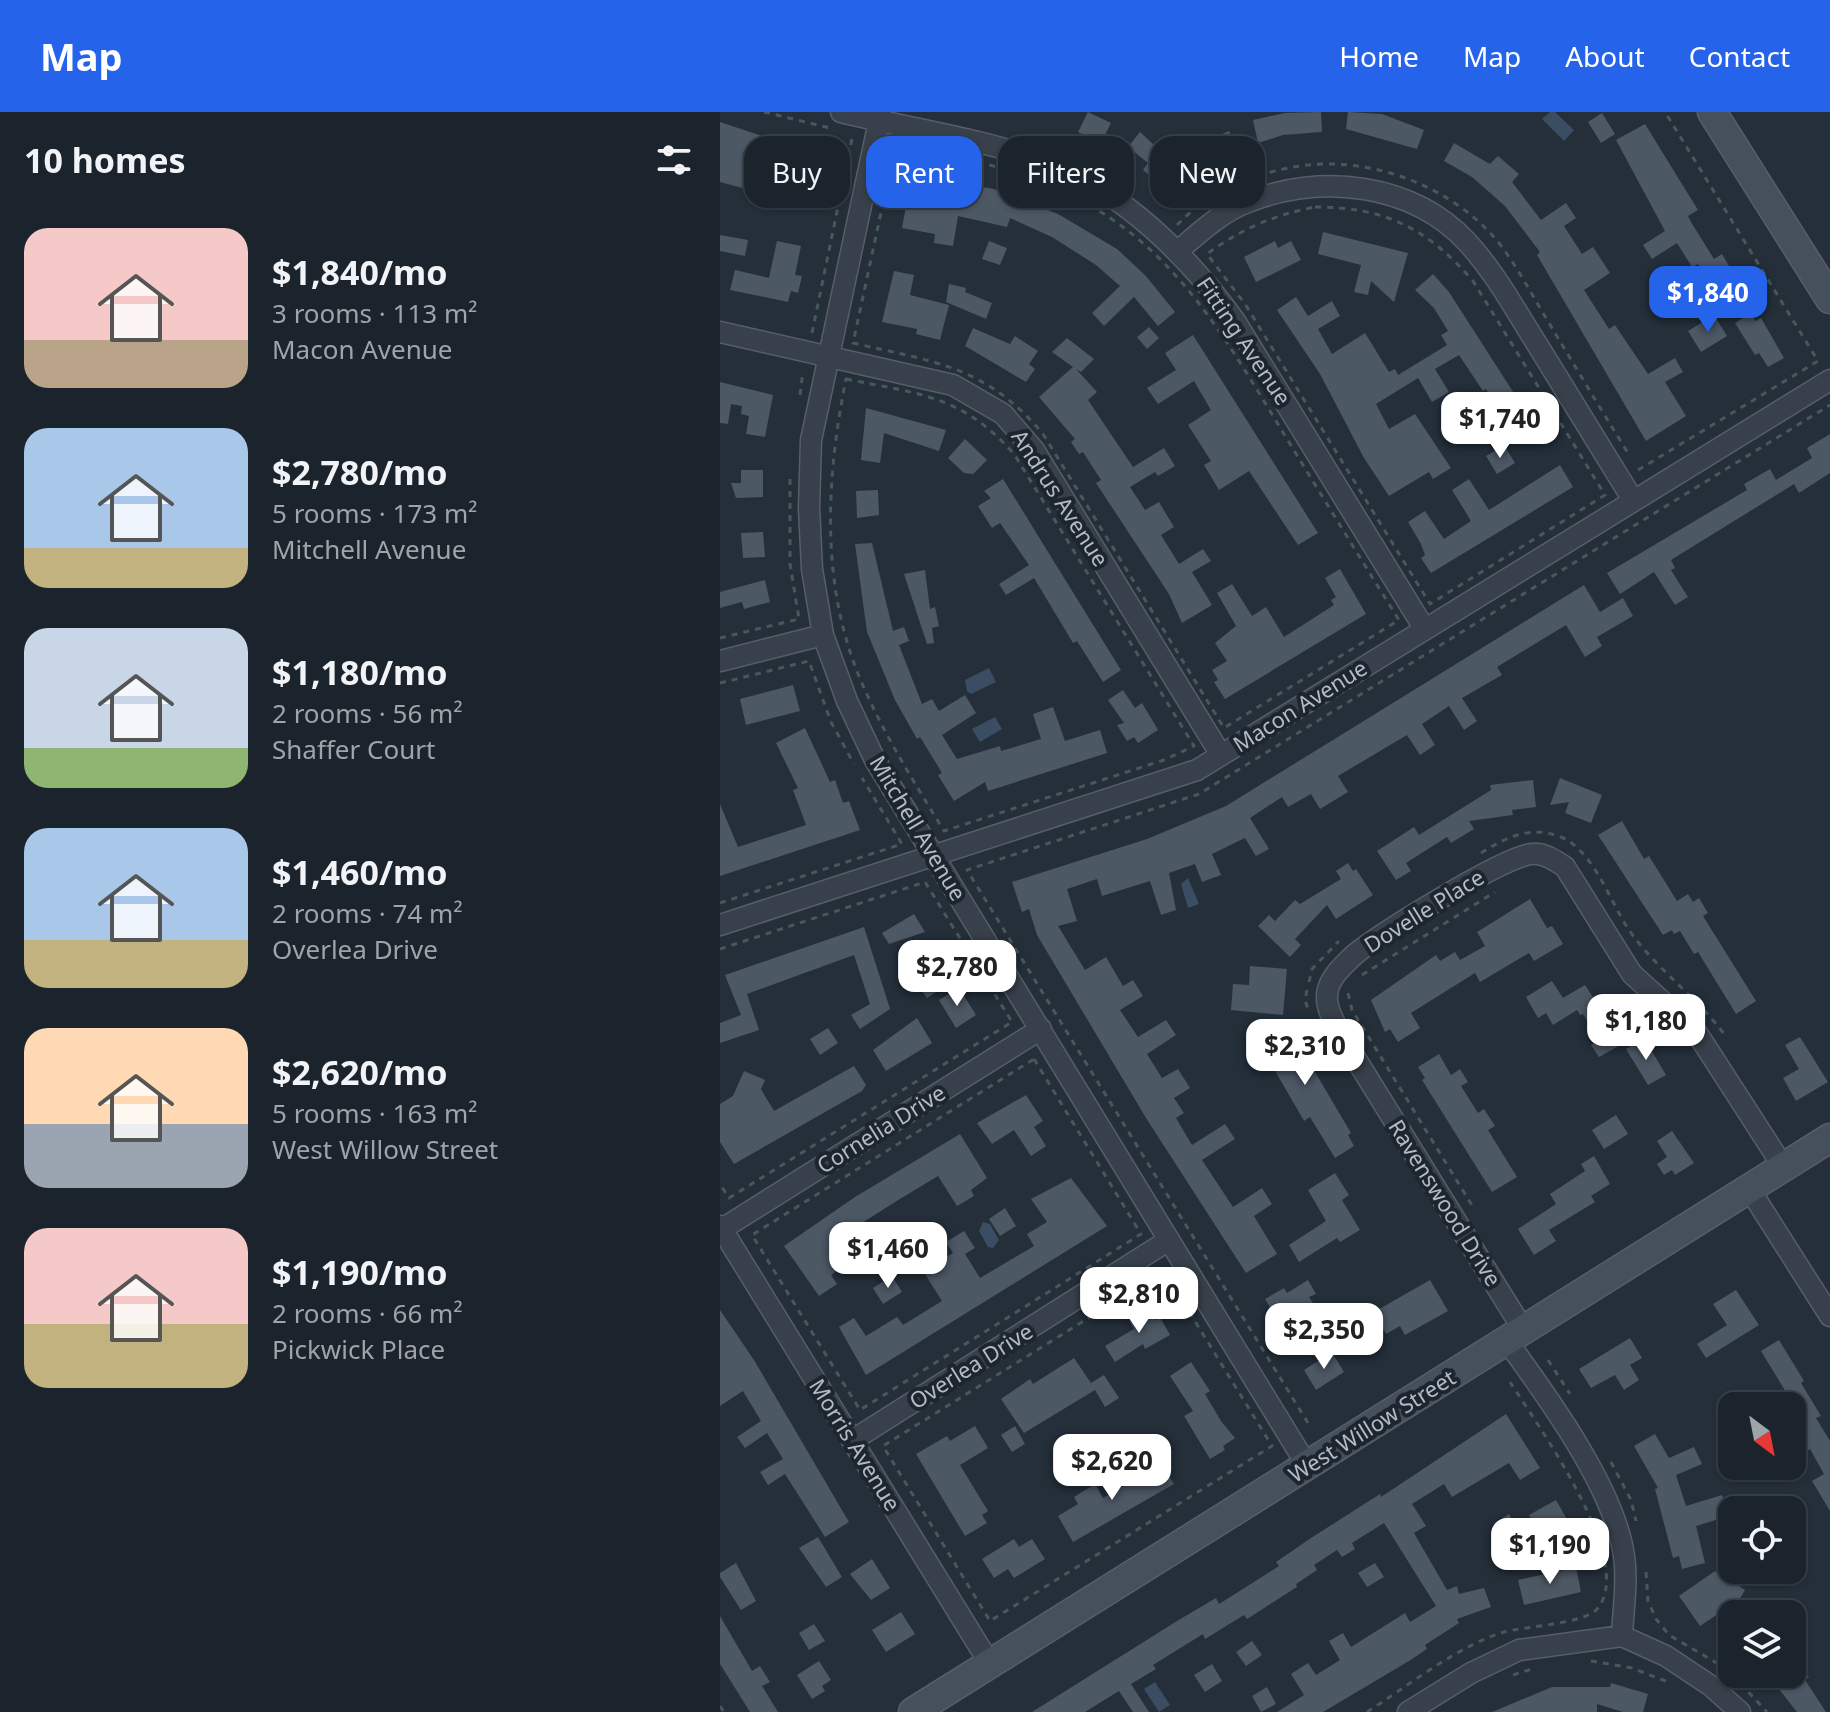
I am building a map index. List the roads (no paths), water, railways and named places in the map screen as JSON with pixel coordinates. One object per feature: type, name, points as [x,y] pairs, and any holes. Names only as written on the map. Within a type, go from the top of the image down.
[{"type":"street","name":"Fitting Avenue","points":[[841,112],[880,117],[1052,164],[1105,194],[1178,251],[1202,276],[1235,321],[1424,628]]},
{"type":"street","points":[[1712,112],[1830,299]]},
{"type":"street","name":"Mitchell Avenue","points":[[880,117],[811,440],[809,508],[812,569],[823,635],[847,701],[875,760],[1308,1467]]},
{"type":"street","points":[[1178,251],[1212,222],[1246,203],[1288,189],[1335,185],[1384,193],[1429,211],[1466,241],[1495,277],[1633,500]]},
{"type":"street","name":"Andrus Avenue","points":[[720,332],[953,385],[1003,414],[1034,450],[1221,755]]},
{"type":"street","name":"Macon Avenue","points":[[720,925],[1197,770],[1830,380]]},
{"type":"street","points":[[720,661],[823,635]]},
{"type":"street","name":"Dovelle Place","points":[[1328,989],[1337,972],[1357,953],[1494,868],[1536,853],[1565,867],[1632,974],[1697,1033],[1784,1168]]},
{"type":"street","name":"Ravenswood Drive","points":[[1328,989],[1327,1006],[1338,1030],[1515,1336],[1596,1479],[1614,1517],[1624,1556],[1622,1636]]},
{"type":"street","name":"Cornelia Drive","points":[[721,1227],[1041,1029]]},
{"type":"street","name":"West Willow Street","points":[[913,1712],[1830,1138]]},
{"type":"street","points":[[1750,1190],[1830,1316]]},
{"type":"street","name":"Morris Avenue","points":[[721,1227],[990,1664]]},
{"type":"street","name":"Overlea Drive","points":[[853,1440],[1169,1240]]},
{"type":"street","points":[[1408,1712],[1471,1673],[1519,1650],[1622,1636],[1666,1656],[1711,1686],[1740,1712]]},
{"type":"water","points":[[1555,112],[1574,130],[1564,141],[1542,119]]},
{"type":"water","points":[[989,668],[996,682],[971,694],[967,691],[965,680]]},
{"type":"water","points":[[995,717],[1002,729],[980,742],[972,729]]},
{"type":"water","points":[[1188,878],[1199,904],[1188,908],[1181,884]]},
{"type":"water","points":[[983,1222],[990,1224],[999,1240],[993,1248],[988,1247],[979,1231]]},
{"type":"water","points":[[1155,1682],[1170,1705],[1159,1712],[1144,1689]]}]
